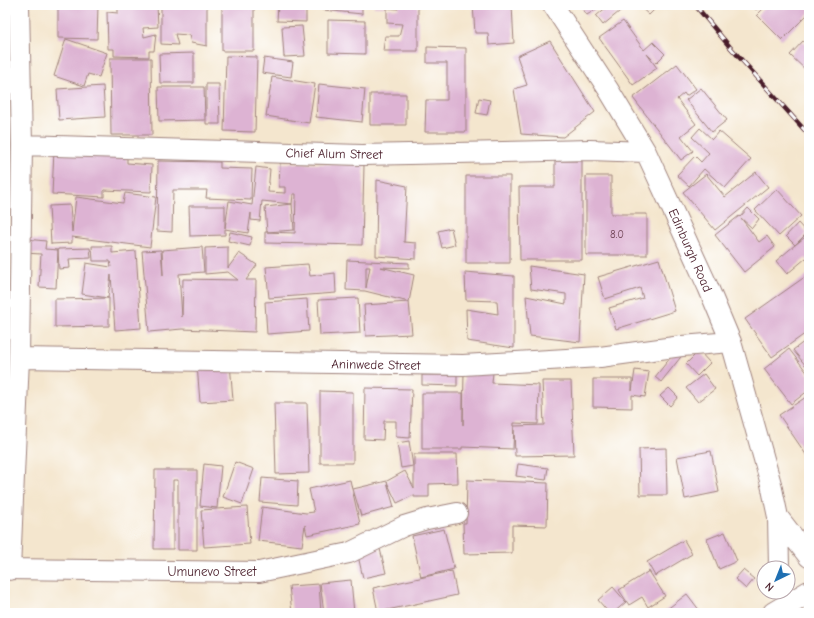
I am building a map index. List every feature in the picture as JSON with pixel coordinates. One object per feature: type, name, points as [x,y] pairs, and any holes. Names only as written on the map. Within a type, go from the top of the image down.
[{"type":"main road","points":[[785,606],[809,592]]},
{"type":"street","points":[[8,569],[19,358],[12,243],[22,146],[18,5]]},
{"type":"street","name":"Edinburgh Road","points":[[553,5],[608,89],[646,152],[708,287],[731,342],[771,484],[778,516]]},
{"type":"street","name":"Chief Alum Street","points":[[22,146],[362,155],[590,150],[646,152]]},
{"type":"street","name":"Aninwede Street","points":[[19,358],[463,365],[600,357],[682,346],[731,342]]},
{"type":"street","name":"Umunevo Street","points":[[8,569],[259,572],[348,553],[404,526],[427,519],[457,513]]},
{"type":"street","points":[[778,516],[809,557]]},
{"type":"street","points":[[778,516],[779,560]]},
{"type":"building","points":[[58,5],[98,5],[97,39],[58,38]]},
{"type":"building","points":[[118,5],[157,5],[158,27],[143,28],[144,37],[156,34],[154,51],[149,51],[149,57],[114,56],[114,49],[108,49],[107,12],[118,13]]},
{"type":"building","points":[[161,5],[207,5],[207,46],[191,43],[189,35],[175,34],[178,45],[161,44]]},
{"type":"building","points":[[222,5],[254,5],[254,51],[222,51]]},
{"type":"building","points":[[278,5],[306,5],[306,22],[277,21]]},
{"type":"building","points":[[323,5],[362,5],[362,14],[323,10]]},
{"type":"building","points":[[374,5],[385,5],[384,7],[374,7]]},
{"type":"building","points":[[399,5],[418,5],[418,51],[383,51],[385,36],[399,36],[402,24],[387,23],[387,8],[398,9]]},
{"type":"building","points":[[473,5],[512,5],[514,43],[489,45],[488,33],[475,33]]},
{"type":"building","points":[[580,5],[602,5],[587,15]]},
{"type":"building","points":[[609,5],[623,5],[625,7],[603,25],[596,16]]},
{"type":"building","points":[[638,5],[659,5],[649,15]]},
{"type":"building","points":[[751,5],[761,5],[756,10]]},
{"type":"building","points":[[767,5],[809,5],[809,13],[782,40],[757,15]]},
{"type":"building","points":[[328,20],[365,21],[365,54],[328,53]]},
{"type":"building","points":[[623,21],[644,50],[653,42],[665,54],[656,63],[647,54],[657,68],[633,85],[599,38]]},
{"type":"building","points":[[302,26],[305,56],[284,57],[282,27]]},
{"type":"building","points":[[66,39],[107,53],[99,77],[88,74],[84,86],[54,76]]},
{"type":"building","points":[[550,41],[595,112],[563,137],[521,134],[514,89],[527,85],[517,56]]},
{"type":"building","points":[[803,41],[809,47],[809,73],[790,55]]},
{"type":"building","points":[[427,47],[466,48],[466,132],[425,132],[426,100],[447,100],[447,63],[427,63]]},
{"type":"building","points":[[194,53],[194,83],[160,83],[159,54]]},
{"type":"building","points":[[226,56],[257,57],[255,132],[224,131]]},
{"type":"building","points":[[110,58],[151,58],[152,135],[111,135]]},
{"type":"building","points":[[264,58],[293,62],[291,77],[262,73]]},
{"type":"building","points":[[677,64],[696,89],[686,96],[684,93],[677,99],[696,124],[681,136],[693,151],[681,160],[633,98]]},
{"type":"building","points":[[272,77],[315,84],[309,123],[266,116]]},
{"type":"building","points":[[206,84],[219,84],[220,124],[206,124]]},
{"type":"building","points":[[319,84],[365,89],[362,122],[316,117]]},
{"type":"building","points":[[103,86],[105,117],[59,120],[57,89]]},
{"type":"building","points":[[158,87],[204,87],[205,120],[159,121]]},
{"type":"building","points":[[701,88],[727,120],[712,132],[686,100]]},
{"type":"building","points":[[370,94],[406,94],[406,125],[370,125]]},
{"type":"building","points":[[479,98],[490,100],[487,115],[476,113]]},
{"type":"building","points":[[700,128],[712,139],[719,131],[751,159],[725,188],[704,169],[689,186],[677,175],[695,156],[701,162],[709,153],[692,137]]},
{"type":"building","points":[[54,150],[127,154],[127,163],[152,165],[151,192],[104,190],[104,197],[52,194]]},
{"type":"building","points":[[158,161],[220,162],[220,168],[252,169],[251,200],[206,198],[207,190],[173,190],[172,232],[157,231]]},
{"type":"building","points":[[555,161],[582,161],[582,260],[520,260],[519,187],[555,187]]},
{"type":"building","points":[[280,163],[364,165],[362,245],[265,243],[265,232],[295,233],[296,194],[293,194],[292,204],[262,201],[260,221],[251,220],[251,213],[248,233],[225,229],[225,235],[190,236],[189,206],[225,206],[225,228],[229,201],[252,205],[256,167],[270,169],[268,192],[285,193],[285,187],[279,187]]},
{"type":"building","points":[[756,172],[768,187],[715,230],[683,192],[706,174],[725,197]]},
{"type":"building","points":[[466,176],[510,176],[510,263],[466,263]]},
{"type":"building","points":[[586,176],[611,176],[611,214],[647,214],[647,255],[586,255]]},
{"type":"building","points":[[377,180],[407,186],[404,242],[416,243],[416,259],[376,256]]},
{"type":"building","points":[[777,189],[801,216],[779,236],[755,210]]},
{"type":"building","points":[[125,193],[156,197],[150,247],[72,237],[72,243],[51,244],[49,206],[70,205],[72,232],[76,197],[123,203]]},
{"type":"building","points":[[292,204],[294,230],[267,232],[265,207]]},
{"type":"building","points":[[748,208],[759,219],[752,228],[741,218],[759,242],[767,236],[775,247],[744,272],[715,235],[739,216],[740,217]]},
{"type":"building","points":[[798,223],[807,233],[795,245],[786,236]]},
{"type":"building","points":[[451,228],[455,245],[442,248],[438,231]]},
{"type":"building","points":[[230,232],[252,237],[250,246],[228,241]]},
{"type":"building","points":[[809,234],[809,262],[806,258],[787,274],[776,261]]},
{"type":"building","points":[[26,239],[46,241],[45,249],[58,250],[56,288],[39,287],[41,254],[25,253]]},
{"type":"building","points":[[92,246],[112,246],[112,253],[136,251],[141,328],[115,330],[111,275],[108,298],[82,294],[86,263],[111,267],[110,261],[93,261]]},
{"type":"building","points":[[202,247],[204,272],[179,274],[182,317],[183,279],[238,280],[228,272],[205,274],[205,248],[228,247],[228,268],[239,253],[257,265],[246,280],[256,280],[255,332],[182,329],[149,332],[142,251],[161,250],[163,275],[162,250]]},
{"type":"building","points":[[90,248],[91,258],[69,259],[70,268],[59,269],[58,249]]},
{"type":"building","points":[[659,259],[675,311],[616,329],[609,308],[643,298],[640,288],[605,299],[598,277]]},
{"type":"building","points":[[347,260],[409,263],[409,268],[380,267],[414,275],[409,302],[365,291],[346,290]],"holes":[[[366,267],[370,267],[366,288]]]},
{"type":"building","points":[[308,264],[310,276],[335,273],[336,293],[269,298],[266,267]]},
{"type":"building","points":[[529,266],[584,274],[580,342],[530,336],[526,296],[566,304],[566,294],[531,289]]},
{"type":"building","points":[[465,272],[514,276],[514,348],[467,341],[466,309],[498,314],[497,301],[466,300]]},
{"type":"building","points":[[809,274],[809,331],[772,357],[745,319]]},
{"type":"building","points":[[109,298],[109,326],[55,327],[55,299]]},
{"type":"building","points":[[358,298],[360,333],[320,335],[318,300]]},
{"type":"building","points":[[307,299],[309,331],[267,334],[265,302]]},
{"type":"building","points":[[409,302],[412,334],[366,336],[364,305]]},
{"type":"building","points":[[809,338],[809,364],[806,366],[793,350]]},
{"type":"building","points":[[678,348],[684,353],[661,382],[655,377]]},
{"type":"building","points":[[789,349],[809,375],[809,390],[791,404],[764,369]]},
{"type":"building","points":[[699,351],[710,363],[697,376],[686,364]]},
{"type":"building","points":[[230,363],[233,400],[200,402],[197,365]]},
{"type":"building","points":[[635,370],[649,372],[645,397],[632,395],[632,408],[593,407],[593,379],[632,379],[632,391]]},
{"type":"building","points":[[464,372],[493,373],[492,383],[539,385],[538,424],[514,423],[513,449],[462,447],[462,449],[422,449],[422,393],[463,393],[463,425]]},
{"type":"building","points":[[704,374],[715,389],[698,402],[686,388]]},
{"type":"building","points":[[422,375],[457,375],[457,386],[422,385]]},
{"type":"building","points":[[542,381],[571,381],[574,455],[515,456],[514,426],[544,425]]},
{"type":"building","points":[[365,388],[412,389],[410,438],[396,437],[396,421],[384,421],[383,440],[364,439]]},
{"type":"building","points":[[669,388],[678,397],[670,406],[660,396]]},
{"type":"building","points":[[320,391],[353,392],[353,463],[320,463]]},
{"type":"building","points":[[809,395],[809,454],[807,456],[779,415]]},
{"type":"building","points":[[274,403],[307,403],[309,473],[276,474]]},
{"type":"building","points":[[409,441],[413,466],[401,468],[397,443]]},
{"type":"building","points":[[666,448],[667,495],[640,495],[639,449]]},
{"type":"building","points":[[711,451],[719,492],[685,499],[677,457]]},
{"type":"building","points":[[414,454],[457,454],[458,483],[429,484],[429,497],[414,497],[414,495],[397,503],[387,482],[394,507],[361,516],[353,489],[387,481],[405,471],[414,488]]},
{"type":"building","points":[[235,462],[254,469],[242,504],[223,497]]},
{"type":"building","points":[[204,464],[221,466],[217,508],[200,506]]},
{"type":"building","points":[[518,464],[548,468],[546,480],[516,476]]},
{"type":"building","points":[[155,470],[197,470],[197,550],[178,550],[178,480],[173,480],[173,549],[154,549]]},
{"type":"building","points":[[262,478],[298,481],[297,505],[260,502]]},
{"type":"building","points":[[350,480],[360,524],[307,535],[305,525],[302,546],[258,541],[262,507],[306,513],[314,512],[309,489]]},
{"type":"building","points":[[467,480],[548,483],[547,526],[512,525],[512,553],[464,554],[463,523],[466,523]]},
{"type":"building","points":[[247,507],[250,544],[204,547],[201,510]]},
{"type":"building","points":[[444,529],[454,569],[421,577],[412,536]]},
{"type":"building","points":[[725,532],[737,561],[719,569],[707,539]]},
{"type":"building","points":[[684,540],[692,554],[655,576],[647,562]]},
{"type":"building","points":[[379,545],[386,573],[363,578],[357,551]]},
{"type":"building","points":[[743,570],[754,579],[746,589],[735,579]]},
{"type":"building","points":[[452,571],[457,595],[378,612],[373,588]]},
{"type":"building","points":[[649,571],[665,596],[648,607],[642,597],[629,605],[619,590]]},
{"type":"building","points":[[351,580],[354,613],[324,613],[320,583]]},
{"type":"building","points":[[319,584],[321,613],[292,613],[289,586]]},
{"type":"building","points":[[613,587],[626,602],[613,613],[609,613],[598,600]]},
{"type":"building","points":[[687,594],[700,611],[697,613],[662,613]]},
{"type":"railway","points":[[695,5],[730,47],[809,135]]}]
